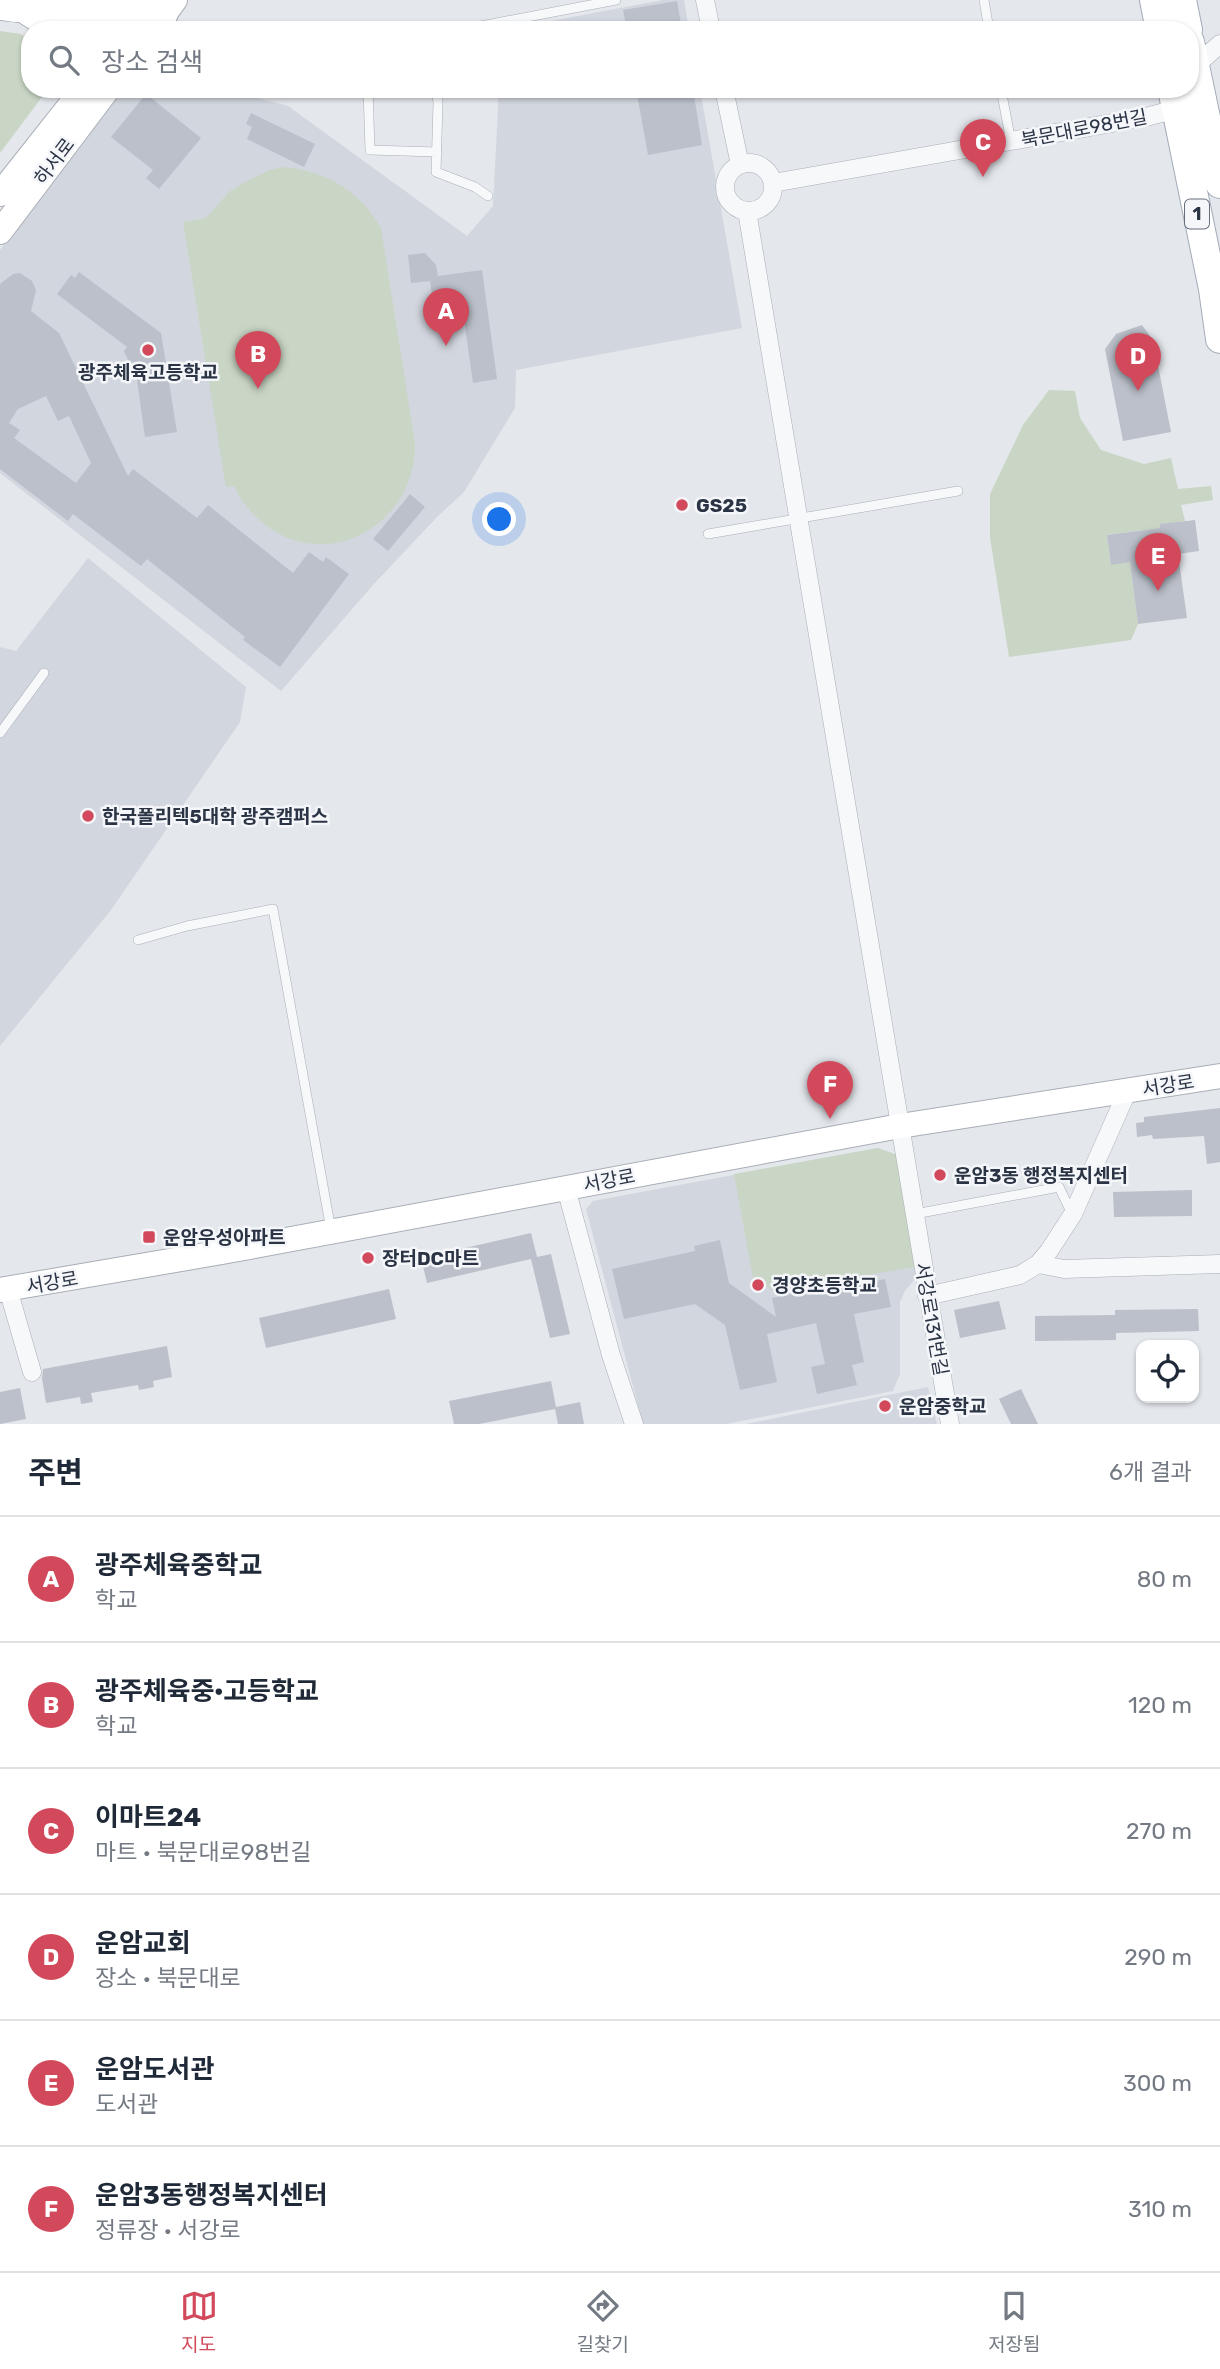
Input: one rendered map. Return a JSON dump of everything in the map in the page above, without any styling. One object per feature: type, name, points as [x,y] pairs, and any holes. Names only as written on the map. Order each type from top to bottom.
[{"type":"highway","points":[[8,5],[145,12]]},
{"type":"main road","points":[[1154,0],[1158,21]]},
{"type":"main road","points":[[1182,0],[1186,21]]},
{"type":"main road","points":[[8,5],[37,21]]},
{"type":"main road","name":"하서로","points":[[0,194],[76,98]]},
{"type":"main road","name":"하서로","points":[[0,232],[101,98]]},
{"type":"main road","name":"1","points":[[1188,98],[1220,339]]},
{"type":"main road","name":"1","points":[[1192,98],[1220,181]]},
{"type":"main road","name":"서강로","points":[[4,1290],[900,1126],[1220,1076]]},
{"type":"street","points":[[705,0],[709,21]]},
{"type":"street","points":[[1199,65],[1220,44]]},
{"type":"street","points":[[726,98],[740,165]]},
{"type":"street","name":"북문대로98번길","points":[[773,183],[1146,117],[1166,98]]},
{"type":"street","points":[[752,163],[767,171],[773,183],[769,201],[755,211],[747,211],[732,204],[725,189],[729,173],[740,165],[752,163]]},
{"type":"street","name":"서강로131번길","points":[[747,211],[950,1424]]},
{"type":"street","points":[[927,1296],[1020,1275],[1038,1264],[1073,1214],[1126,1092]]},
{"type":"street","points":[[566,1188],[611,1354],[634,1424]]},
{"type":"street","points":[[1038,1264],[1064,1269],[1220,1265]]},
{"type":"street","points":[[4,1290],[32,1372]]},
{"type":"lane","points":[[507,21],[616,0]]},
{"type":"lane","points":[[984,0],[988,21]]},
{"type":"lane","points":[[368,98],[370,150],[436,152]]},
{"type":"lane","points":[[437,98],[436,172],[475,187],[488,196]]},
{"type":"lane","points":[[1003,98],[1011,142]]},
{"type":"lane","points":[[708,534],[958,491]]},
{"type":"lane","points":[[0,733],[44,673]]},
{"type":"lane","points":[[138,940],[187,926],[273,909],[331,1232]]},
{"type":"lane","points":[[915,1214],[1059,1187],[1073,1214]]},
{"type":"shaded area","points":[[663,0],[684,0],[688,21],[550,21]]},
{"type":"shaded area","points":[[117,98],[258,98],[288,106],[467,236],[493,206],[499,98],[702,98],[742,328],[516,370],[515,408],[464,492],[373,585],[281,691],[0,473],[0,250]]},
{"type":"shaded area","name":"한국폴리텍5대학 광주캠퍼스","points":[[88,558],[246,687],[240,722],[111,910],[0,1046],[0,647],[16,651]]},
{"type":"shaded area","name":"경양초등학교","points":[[878,1148],[916,1267],[915,1279],[900,1302],[900,1374],[893,1391],[726,1424],[643,1424],[586,1209],[593,1201]]},
{"type":"shaded area","name":"운암중학교","points":[[928,1387],[937,1424],[746,1424]]},
{"type":"green space","points":[[0,31],[21,34],[21,98],[41,98],[0,153]]},
{"type":"green space","points":[[283,167],[313,173],[340,185],[362,203],[381,228],[415,444],[411,472],[401,497],[385,517],[364,533],[341,542],[315,544],[289,538],[255,516],[234,486],[226,487],[183,222],[206,218],[229,192],[270,170]]},
{"type":"green space","points":[[1049,390],[1075,391],[1080,418],[1101,450],[1144,464],[1171,458],[1178,489],[1211,486],[1213,500],[1181,505],[1185,521],[1160,525],[1162,544],[1142,530],[1107,535],[1111,564],[1130,562],[1138,624],[1131,640],[1009,657],[990,538],[990,494],[1023,425]]},
{"type":"green space","points":[[878,1148],[898,1155],[916,1267],[773,1290],[753,1278],[734,1174]]},
{"type":"building","points":[[677,1],[680,21],[625,21],[623,10]]},
{"type":"building","points":[[143,98],[151,98],[201,138],[159,189],[146,178],[153,170],[111,137]]},
{"type":"building","points":[[638,98],[694,98],[702,145],[648,155]]},
{"type":"building","points":[[251,113],[315,144],[304,167],[247,139],[252,127],[246,124]]},
{"type":"building","points":[[425,253],[436,265],[438,276],[482,270],[497,379],[473,383],[462,305],[434,309],[430,281],[411,283],[408,255]]},
{"type":"building","points":[[79,272],[161,333],[177,432],[145,437],[135,366],[131,367],[124,351],[127,347],[57,294],[71,275],[75,278]]},
{"type":"building","points":[[20,273],[32,281],[36,290],[31,311],[59,333],[128,476],[133,469],[197,518],[208,505],[293,573],[309,552],[323,562],[326,557],[349,574],[280,667],[243,640],[245,637],[147,559],[141,566],[73,514],[68,521],[0,469],[0,284],[13,274]],"holes":[[[46,396],[58,421],[69,416],[91,463],[76,483],[14,438],[20,430],[9,423],[18,409]]]},
{"type":"building","points":[[1142,325],[1153,340],[1171,432],[1123,441],[1105,349],[1116,334]]},
{"type":"building","points":[[410,494],[425,507],[388,551],[373,539]]},
{"type":"building","points":[[1195,520],[1199,551],[1178,554],[1187,618],[1138,624],[1130,562],[1111,565],[1107,535]]},
{"type":"building","points":[[1220,1108],[1220,1162],[1207,1164],[1204,1136],[1153,1139],[1152,1135],[1137,1137],[1136,1123],[1144,1122],[1144,1117]]},
{"type":"building","points":[[1192,1190],[1192,1216],[1114,1217],[1113,1192]]},
{"type":"building","points":[[531,1233],[537,1257],[551,1254],[570,1334],[550,1338],[531,1259],[427,1283],[421,1258]]},
{"type":"building","points":[[720,1240],[729,1283],[776,1317],[772,1298],[847,1282],[848,1287],[885,1279],[891,1307],[854,1314],[864,1362],[852,1365],[857,1385],[817,1394],[811,1367],[825,1364],[816,1323],[767,1334],[777,1382],[740,1390],[725,1325],[695,1304],[624,1319],[612,1269],[695,1251],[694,1246]]},
{"type":"building","points":[[389,1289],[396,1319],[266,1348],[259,1318]]},
{"type":"building","points":[[999,1301],[1006,1329],[960,1338],[954,1310]]},
{"type":"building","points":[[1198,1309],[1199,1331],[1116,1333],[1116,1340],[1035,1341],[1035,1316],[1115,1315],[1115,1310]]},
{"type":"building","points":[[167,1346],[172,1377],[153,1381],[154,1387],[139,1390],[138,1385],[91,1393],[93,1402],[81,1404],[80,1397],[46,1403],[43,1369]]},
{"type":"building","points":[[551,1381],[556,1407],[580,1402],[584,1424],[558,1424],[555,1409],[479,1424],[454,1424],[449,1401]]},
{"type":"building","points":[[20,1388],[26,1419],[0,1424],[0,1392]]},
{"type":"building","points":[[1021,1389],[1038,1424],[1011,1424],[999,1399]]},
{"type":"place","name":"이마트24","points":[[983,177]]},
{"type":"place","name":"광주체육중학교","points":[[446,346]]},
{"type":"place","name":"광주체육고등학교","points":[[148,350]]},
{"type":"place","name":"광주체육중·고등학교","points":[[258,389]]},
{"type":"place","name":"운암교회","points":[[1138,391]]},
{"type":"place","name":"GS25","points":[[682,505]]},
{"type":"place","name":"운암도서관","points":[[1158,591]]},
{"type":"place","name":"한국폴리텍5대학 광주캠퍼스","points":[[88,816]]},
{"type":"place","name":"운암3동행정복지센터","points":[[830,1119]]},
{"type":"place","name":"운암3동 행정복지센터","points":[[940,1175]]},
{"type":"place","name":"운암우성아파트","points":[[149,1237]]},
{"type":"place","name":"장터DC마트","points":[[368,1258]]},
{"type":"place","name":"경양초등학교","points":[[758,1285]]},
{"type":"place","name":"운암중학교","points":[[885,1406]]}]
